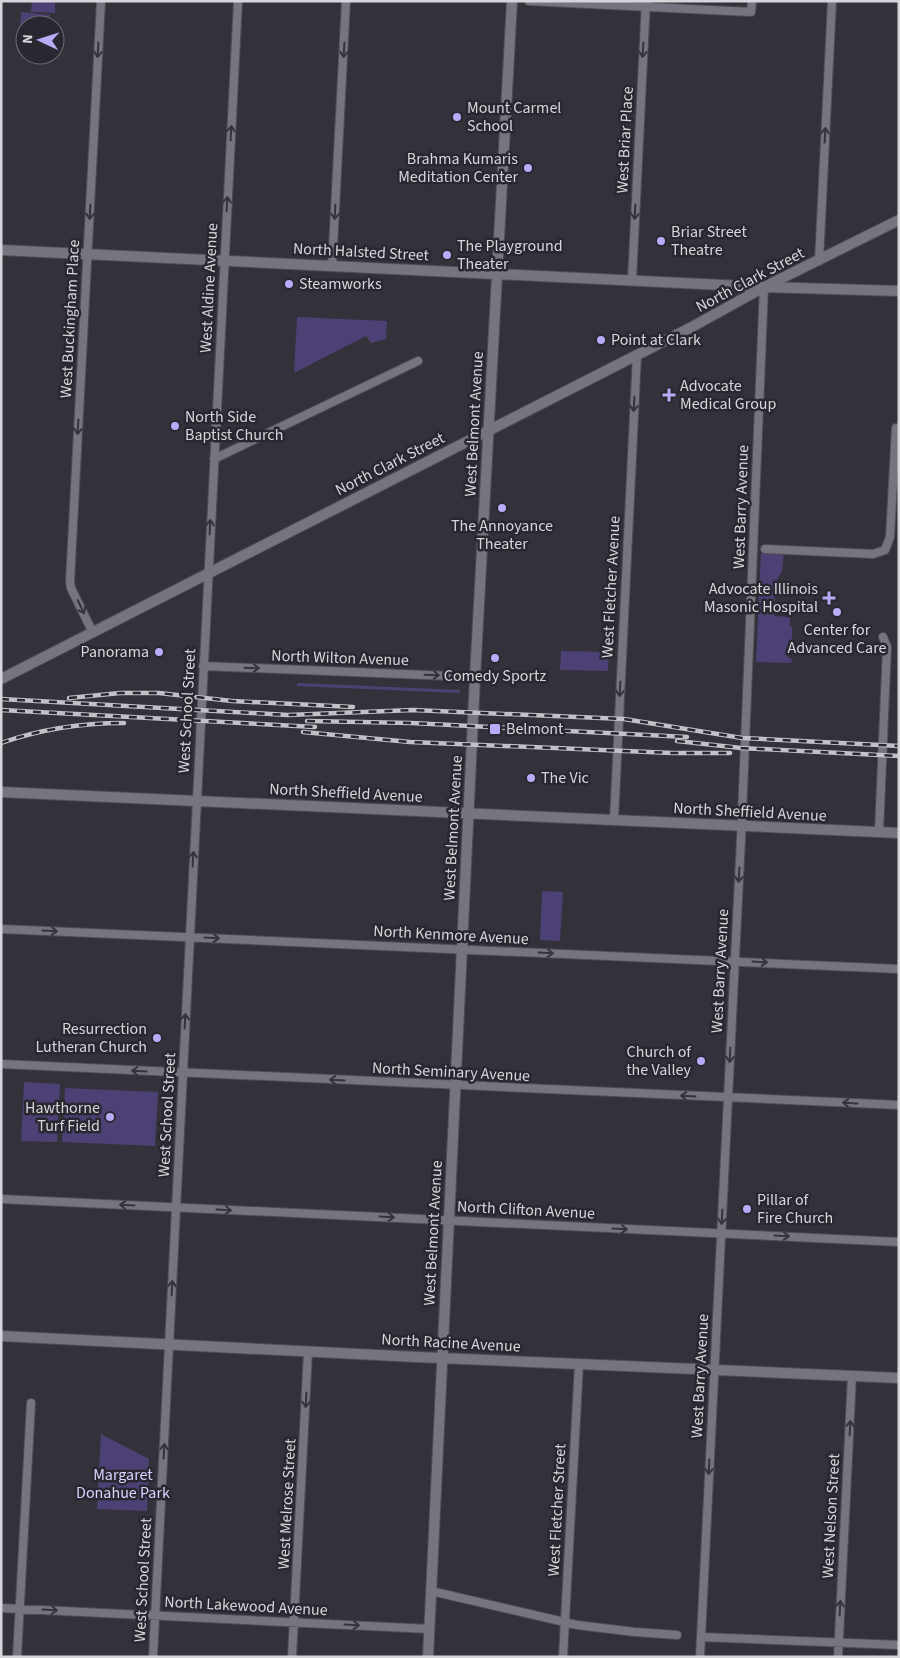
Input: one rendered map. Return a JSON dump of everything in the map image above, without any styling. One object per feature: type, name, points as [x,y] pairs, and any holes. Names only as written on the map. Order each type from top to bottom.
[{"type":"main road","name":"West Belmont Avenue","points":[[428,1657],[468,814],[512,1]]},
{"type":"main road","name":"North Clark Street","points":[[1,679],[721,312],[764,287],[899,220]]},
{"type":"main road","name":"North Halsted Street","points":[[1,250],[764,287],[899,291]]},
{"type":"main road","name":"North Sheffield Avenue","points":[[1,792],[899,833]]},
{"type":"main road","name":"North Racine Avenue","points":[[1,1336],[308,1352],[899,1378]]},
{"type":"street","name":"West Buckingham Place","points":[[93,633],[71,588],[70,581],[101,1]]},
{"type":"street","name":"West Aldine Avenue","points":[[208,575],[238,1]]},
{"type":"street","points":[[332,266],[346,1]]},
{"type":"street","points":[[529,1],[646,4],[751,12],[752,1]]},
{"type":"street","points":[[819,261],[832,1]]},
{"type":"street","name":"West Briar Place","points":[[632,280],[646,4]]},
{"type":"street","name":"West Barry Avenue","points":[[700,1657],[741,826],[764,287]]},
{"type":"street","name":"West Fletcher Avenue","points":[[614,820],[637,355]]},
{"type":"street","points":[[214,459],[418,361]]},
{"type":"street","points":[[765,548],[873,554],[885,550],[890,537],[898,428]]},
{"type":"street","name":"West School Street","points":[[153,1657],[208,575]]},
{"type":"street","points":[[879,832],[887,647],[882,637]]},
{"type":"street","name":"North Wilton Avenue","points":[[203,666],[475,677]]},
{"type":"street","name":"North Kenmore Avenue","points":[[1,928],[899,969]]},
{"type":"street","name":"North Seminary Avenue","points":[[1,1064],[899,1105]]},
{"type":"street","name":"North Clifton Avenue","points":[[1,1199],[899,1242]]},
{"type":"street","name":"West Melrose Street","points":[[292,1657],[308,1352]]},
{"type":"street","name":"West Fletcher Street","points":[[563,1657],[579,1364]]},
{"type":"street","name":"West Nelson Street","points":[[838,1657],[852,1376]]},
{"type":"street","points":[[18,1657],[30,1403]]},
{"type":"street","points":[[431,1591],[565,1622],[635,1632],[677,1635]]},
{"type":"street","name":"North Lakewood Avenue","points":[[1,1608],[430,1629]]},
{"type":"street","points":[[701,1637],[899,1645]]},
{"type":"green space","points":[[32,1],[55,1],[55,13],[31,12]]},
{"type":"green space","points":[[21,12],[50,15],[21,15]]},
{"type":"green space","points":[[297,317],[387,321],[386,339],[371,343],[366,336],[294,373]]},
{"type":"green space","points":[[761,553],[784,553],[782,571],[774,591],[774,616],[790,617],[792,642],[788,657],[792,659],[791,663],[756,662]]},
{"type":"green space","points":[[561,651],[609,652],[608,671],[560,670]]},
{"type":"green space","points":[[297,683],[460,690],[460,693],[297,686]]},
{"type":"green space","points":[[542,891],[563,892],[560,941],[540,940]]},
{"type":"green space","points":[[24,1082],[60,1084],[57,1142],[21,1141]]},
{"type":"green space","name":"Hawthorne Turf Field","points":[[65,1088],[158,1092],[155,1146],[62,1142]]},
{"type":"green space","name":"Margaret Donahue Park","points":[[101,1434],[149,1459],[147,1511],[97,1509]]},
{"type":"railway","points":[[69,698],[120,693],[159,693],[232,701],[353,707]]},
{"type":"railway","points":[[1,699],[288,715],[413,710],[624,719],[742,738],[899,746]]},
{"type":"railway","points":[[1,710],[315,727]]},
{"type":"railway","points":[[307,721],[411,723],[687,737]]},
{"type":"railway","points":[[1,743],[31,734],[62,728],[124,723]]},
{"type":"railway","points":[[303,732],[410,742],[672,753],[730,753]]},
{"type":"railway","points":[[677,741],[741,748],[899,756]]},
{"type":"place","name":"Mount Carmel School","points":[[457,117]]},
{"type":"place","name":"Brahma Kumaris Meditation Center","points":[[528,168]]},
{"type":"place","name":"Briar Street Theatre","points":[[661,241]]},
{"type":"place","name":"The Playground Theater","points":[[447,255]]},
{"type":"place","name":"Steamworks","points":[[289,284]]},
{"type":"place","name":"Point at Clark","points":[[601,340]]},
{"type":"place","name":"Advocate Medical Group","points":[[669,395]]},
{"type":"place","name":"North Side Baptist Church","points":[[175,426]]},
{"type":"place","name":"The Annoyance Theater","points":[[502,508]]},
{"type":"place","name":"Advocate Illinois Masonic Hospital","points":[[829,598]]},
{"type":"place","name":"Center for Advanced Care","points":[[837,612]]},
{"type":"place","name":"Panorama","points":[[159,652]]},
{"type":"place","name":"Comedy Sportz","points":[[495,658]]},
{"type":"place","name":"Belmont","points":[[495,729]]},
{"type":"place","name":"The Vic","points":[[531,778]]},
{"type":"place","name":"Resurrection Lutheran Church","points":[[157,1038]]},
{"type":"place","name":"Church of the Valley","points":[[701,1061]]},
{"type":"place","name":"Hawthorne Turf Field","points":[[110,1117]]},
{"type":"place","name":"Pillar of Fire Church","points":[[747,1209]]}]
